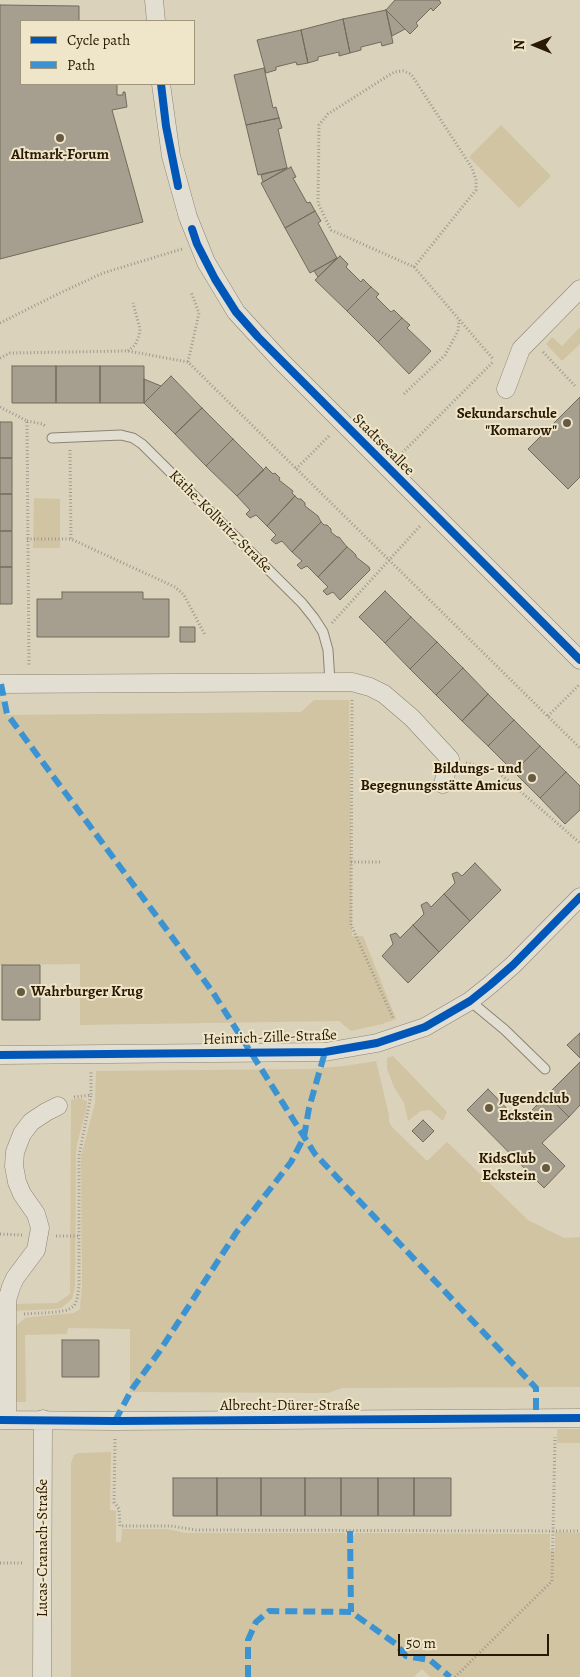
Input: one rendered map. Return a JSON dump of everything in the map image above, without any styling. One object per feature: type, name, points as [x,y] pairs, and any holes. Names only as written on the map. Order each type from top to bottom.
[{"type":"street","points":[[154,0],[156,20]]},
{"type":"street","name":"Stadtseeallee","points":[[161,85],[171,156],[197,244],[215,279],[236,312],[342,423],[580,660]]},
{"type":"street","points":[[506,388],[521,348],[580,289]]},
{"type":"street","points":[[0,684],[352,682],[370,687],[384,694],[412,718],[450,759],[443,784]]},
{"type":"street","name":"Heinrich-Zille-Straße","points":[[0,1055],[325,1052],[377,1043],[425,1027],[470,1001],[513,964],[580,897]]},
{"type":"street","points":[[4,1420],[7,1315],[10,1287],[36,1250],[40,1228],[36,1214],[22,1194],[17,1182],[14,1166],[15,1152],[22,1134],[31,1122],[58,1106]]},
{"type":"street","name":"Albrecht-Dürer-Straße","points":[[4,1420],[580,1418]]},
{"type":"street","name":"Lucas-Cranach-Straße","points":[[42,1677],[43,1419]]},
{"type":"lane","name":"Käthe-Kollwitz-Straße","points":[[52,438],[121,435],[133,438],[142,444],[302,603],[314,618],[323,632],[328,650],[330,682]]},
{"type":"lane","points":[[470,1001],[505,1030],[545,1069]]},
{"type":"path","points":[[387,468],[494,360],[414,267],[331,230],[318,203],[319,125],[328,114],[394,72],[403,71],[411,74],[472,168],[476,180],[476,190],[414,267]]},
{"type":"path","points":[[0,323],[103,273],[197,244]]},
{"type":"path","points":[[188,362],[199,313],[191,292]]},
{"type":"path","points":[[128,351],[135,346],[140,329],[133,303]]},
{"type":"path","points":[[404,394],[445,355],[458,331],[459,319]]},
{"type":"path","points":[[531,338],[576,388]]},
{"type":"path","points":[[0,358],[10,354],[128,351],[188,362],[580,748]]},
{"type":"path","points":[[0,406],[27,421],[29,684]]},
{"type":"path","points":[[296,469],[342,423]]},
{"type":"path","points":[[70,437],[71,539]]},
{"type":"path","points":[[323,632],[432,513]]},
{"type":"path","points":[[27,539],[71,539],[175,587],[184,595],[205,635]]},
{"type":"path","points":[[352,682],[351,925],[400,1035]]},
{"type":"path","points":[[548,716],[580,684]]},
{"type":"path","points":[[450,759],[497,771],[580,843]]},
{"type":"path","points":[[351,862],[382,862]]},
{"type":"path","points":[[7,1315],[68,1310],[74,1306],[77,1300],[79,1286],[79,1156],[80,1142],[91,1096],[90,1054]]},
{"type":"path","points":[[58,1106],[62,1099],[91,1096]]},
{"type":"path","points":[[455,1677],[552,1581],[556,1418]]},
{"type":"path","points":[[115,1421],[114,1502],[118,1509],[120,1526],[171,1526],[205,1530],[580,1531]]},
{"type":"path","points":[[0,1563],[42,1563]]},
{"type":"shaded area","points":[[501,125],[551,176],[519,208],[469,157]]},
{"type":"shaded area","points":[[580,327],[580,344],[562,361],[546,344],[552,337],[562,346]]},
{"type":"shaded area","points":[[34,498],[60,499],[60,548],[33,548]]},
{"type":"shaded area","points":[[0,700],[5,701],[6,715],[301,712],[314,700],[349,700],[352,936],[363,936],[396,1019],[351,1031],[339,1021],[80,1025],[80,964],[0,965]]},
{"type":"shaded area","points":[[393,1056],[447,1112],[443,1121],[430,1110],[421,1111],[408,1121],[404,1103],[394,1087],[387,1069],[387,1058]]},
{"type":"shaded area","points":[[376,1061],[389,1122],[427,1161],[447,1142],[528,1220],[564,1238],[580,1237],[580,1387],[342,1388],[328,1393],[130,1392],[130,1329],[68,1328],[67,1334],[25,1335],[26,1402],[15,1402],[13,1332],[17,1325],[25,1318],[74,1313],[80,1309],[82,1285],[81,1156],[95,1103],[96,1071],[312,1069]]},
{"type":"shaded area","points":[[80,1098],[87,1101],[76,1154],[75,1287],[72,1299],[61,1308],[13,1311],[13,1304],[57,1303],[70,1294],[71,1100]]},
{"type":"shaded area","points":[[557,1429],[580,1429],[580,1443],[557,1443]]},
{"type":"shaded area","points":[[111,1452],[110,1510],[116,1511],[116,1542],[121,1542],[122,1529],[167,1529],[185,1533],[345,1533],[348,1536],[349,1543],[352,1543],[352,1536],[355,1533],[550,1534],[550,1550],[555,1551],[555,1532],[580,1533],[580,1677],[430,1677],[422,1669],[414,1677],[71,1677],[71,1463],[74,1455],[79,1453]]},
{"type":"building","points":[[395,0],[439,0],[441,3],[433,11],[431,8],[416,23],[418,26],[410,34],[386,10]]},
{"type":"building","name":"Altmark-Forum","points":[[0,5],[79,6],[79,20],[20,20],[20,85],[117,85],[117,95],[123,95],[123,92],[125,92],[127,107],[112,110],[143,222],[0,259]]},
{"type":"building","points":[[386,10],[393,43],[382,46],[381,42],[361,47],[361,50],[350,53],[343,19]]},
{"type":"building","points":[[386,10],[405,29],[392,36]]},
{"type":"building","points":[[343,19],[350,53],[339,56],[339,52],[318,57],[318,60],[308,63],[301,30]]},
{"type":"building","points":[[301,30],[308,63],[297,65],[296,62],[276,67],[276,70],[266,73],[257,40]]},
{"type":"building","points":[[264,68],[273,108],[276,107],[279,118],[246,125],[234,75]]},
{"type":"building","points":[[279,118],[282,128],[278,129],[287,168],[258,175],[246,125]]},
{"type":"building","points":[[291,167],[296,177],[293,178],[307,203],[310,202],[315,211],[285,228],[261,183]]},
{"type":"building","points":[[287,168],[263,182],[261,175]]},
{"type":"building","points":[[315,211],[321,221],[318,223],[337,258],[310,273],[285,228]]},
{"type":"building","points":[[340,256],[348,264],[346,267],[361,282],[363,279],[371,287],[347,311],[315,280]]},
{"type":"building","points":[[337,258],[318,277],[314,271]]},
{"type":"building","points":[[371,287],[379,294],[376,297],[391,312],[394,310],[402,318],[378,342],[347,311]]},
{"type":"building","points":[[402,318],[410,325],[407,328],[431,351],[409,374],[378,342]]},
{"type":"building","points":[[12,366],[56,366],[56,403],[12,403]]},
{"type":"building","points":[[56,366],[100,366],[100,403],[56,403]]},
{"type":"building","points":[[100,366],[144,366],[144,403],[100,403]]},
{"type":"building","points":[[171,376],[202,408],[175,434],[144,403]]},
{"type":"building","points":[[144,379],[161,386],[144,403]]},
{"type":"building","name":"Sekundarschule \"Komarow\"","points":[[580,397],[580,477],[568,489],[528,449]]},
{"type":"building","points":[[202,408],[233,439],[206,466],[175,434]]},
{"type":"building","points":[[0,422],[12,422],[12,458],[0,458]]},
{"type":"building","points":[[233,439],[264,470],[237,496],[206,466]]},
{"type":"building","points":[[0,458],[12,458],[12,494],[0,494]]},
{"type":"building","points":[[266,467],[293,491],[292,493],[295,496],[267,526],[256,515],[250,518],[246,514],[250,510],[237,496]]},
{"type":"building","points":[[0,494],[12,494],[12,531],[0,531]]},
{"type":"building","points":[[295,496],[301,499],[305,506],[318,516],[321,522],[292,552],[282,541],[276,544],[271,540],[276,535],[267,526]]},
{"type":"building","points":[[321,522],[327,525],[331,532],[339,537],[347,547],[318,577],[307,566],[301,569],[297,565],[302,561],[292,552]]},
{"type":"building","points":[[0,531],[12,531],[12,567],[0,567]]},
{"type":"building","points":[[347,547],[370,570],[340,600],[333,592],[327,595],[323,591],[328,587],[318,577]]},
{"type":"building","points":[[0,567],[12,567],[12,604],[0,604]]},
{"type":"building","points":[[385,591],[411,617],[385,643],[359,617]]},
{"type":"building","points":[[62,592],[143,592],[143,599],[169,599],[169,637],[37,637],[37,599],[62,599]]},
{"type":"building","points":[[411,617],[437,642],[410,669],[385,643]]},
{"type":"building","points":[[180,627],[195,627],[195,642],[180,642]]},
{"type":"building","points":[[437,642],[463,668],[436,695],[410,669]]},
{"type":"building","points":[[463,668],[488,694],[462,721],[436,695]]},
{"type":"building","points":[[488,694],[514,720],[488,746],[462,721]]},
{"type":"building","points":[[514,720],[540,746],[514,772],[488,746]]},
{"type":"building","points":[[540,746],[566,772],[540,798],[514,772]]},
{"type":"building","points":[[566,772],[580,786],[580,810],[565,824],[540,798]]},
{"type":"building","points":[[475,863],[501,890],[470,921],[444,894],[455,883],[452,874],[457,872],[462,876]]},
{"type":"building","points":[[444,894],[470,921],[439,952],[413,925],[424,914],[421,905],[427,902],[431,907]]},
{"type":"building","points":[[413,925],[439,952],[408,983],[382,956],[393,944],[390,935],[396,933],[400,938]]},
{"type":"building","name":"Wahrburger Krug","points":[[2,965],[40,965],[40,1020],[2,1020]]},
{"type":"building","points":[[580,1033],[580,1058],[567,1045]]},
{"type":"building","points":[[580,1062],[580,1105],[569,1117],[547,1095]]},
{"type":"building","points":[[488,1089],[520,1122],[547,1095],[569,1117],[542,1143],[565,1166],[544,1188],[467,1110]]},
{"type":"building","points":[[423,1120],[434,1131],[423,1142],[412,1131]]},
{"type":"building","points":[[62,1340],[99,1340],[99,1377],[62,1377]]},
{"type":"building","points":[[173,1478],[217,1478],[217,1516],[173,1516]]},
{"type":"building","points":[[217,1478],[261,1478],[261,1516],[217,1516]]},
{"type":"building","points":[[261,1478],[305,1478],[305,1516],[261,1516]]},
{"type":"building","points":[[305,1478],[341,1478],[341,1516],[305,1516]]},
{"type":"building","points":[[341,1478],[378,1478],[378,1516],[341,1516]]},
{"type":"building","points":[[378,1478],[414,1478],[414,1516],[378,1516]]},
{"type":"building","points":[[414,1478],[451,1478],[451,1516],[414,1516]]},
{"type":"marked path","points":[[1,684],[7,714],[212,991],[315,1154],[536,1388],[536,1418]]},
{"type":"marked path","points":[[115,1421],[132,1389],[159,1352],[236,1233],[291,1162],[304,1137],[309,1108],[325,1052]]},
{"type":"marked path","points":[[350,1531],[351,1612]]},
{"type":"marked path","points":[[248,1677],[248,1640],[256,1622],[269,1611],[351,1612],[396,1644],[406,1656],[430,1660],[450,1677]]},
{"type":"cycle path","points":[[161,85],[166,126],[178,186]]},
{"type":"cycle path","points":[[192,229],[197,244],[215,279],[236,312],[258,337],[580,660]]},
{"type":"cycle path","points":[[0,1055],[325,1052],[377,1043],[425,1027],[470,1001],[513,965],[580,897]]},
{"type":"cycle path","points":[[0,1420],[580,1418]]},
{"type":"place","name":"Altmark-Forum","points":[[60,138]]},
{"type":"place","name":"Sekundarschule \"Komarow\"","points":[[567,423]]},
{"type":"place","name":"Bildungs- und Begegnungsstätte Amicus","points":[[532,778]]},
{"type":"place","name":"Wahrburger Krug","points":[[21,992]]},
{"type":"place","name":"Jugendclub Eckstein","points":[[489,1108]]},
{"type":"place","name":"KidsClub Eckstein","points":[[546,1168]]}]
